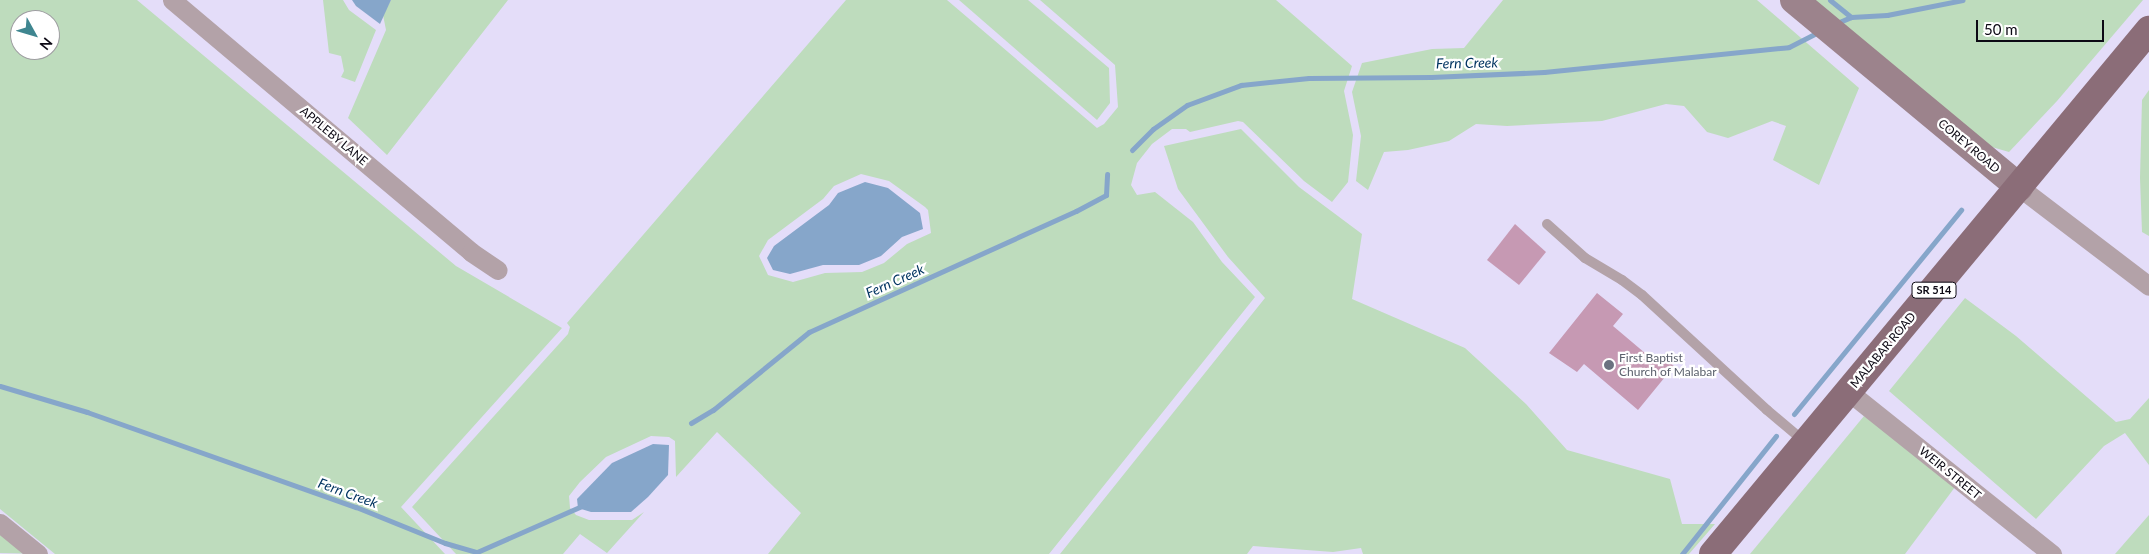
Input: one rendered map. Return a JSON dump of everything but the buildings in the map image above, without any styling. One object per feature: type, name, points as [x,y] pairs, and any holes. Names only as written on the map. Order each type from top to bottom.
[{"type":"main road","name":"MALABAR ROAD","points":[[1713,554],[2149,30]]},
{"type":"street","name":"APPLEBY LANE","points":[[172,0],[471,252],[498,270]]},
{"type":"street","name":"COREY ROAD","points":[[1794,0],[2019,187],[2149,286]]},
{"type":"street","name":"WEIR STREET","points":[[1849,392],[2052,554]]},
{"type":"street","points":[[0,523],[38,554]]},
{"type":"lane","points":[[1547,224],[1585,258],[1622,280],[1642,295],[1767,410],[1806,442]]},
{"type":"green space","points":[[0,0],[137,0],[456,266],[562,328],[401,507],[445,554],[55,554],[0,509]]},
{"type":"green space","points":[[323,0],[343,0],[349,10],[376,30],[355,82],[341,77],[344,71],[341,56],[329,53]]},
{"type":"green space","points":[[391,0],[508,0],[387,155],[348,118],[386,30],[383,15]]},
{"type":"green space","points":[[846,0],[947,0],[1097,128],[1104,124],[1118,107],[1115,65],[1040,0],[1276,0],[1352,66],[1344,91],[1353,135],[1348,182],[1332,202],[1304,181],[1243,122],[1238,121],[1190,132],[1186,129],[1172,129],[1152,144],[1137,163],[1131,185],[1137,195],[1155,192],[1193,222],[1222,262],[1255,297],[1049,554],[768,554],[801,513],[717,432],[676,477],[675,441],[669,437],[651,436],[606,457],[580,482],[569,496],[570,508],[576,515],[589,520],[632,520],[644,512],[607,553],[580,534],[563,554],[456,554],[412,507],[568,334],[570,327],[567,323]],"holes":[[[861,174],[889,181],[928,210],[931,233],[907,244],[884,263],[862,272],[825,273],[793,282],[768,275],[759,256],[768,240],[823,199],[834,186]]]},
{"type":"green space","points":[[959,0],[1028,0],[1109,68],[1110,103],[1097,120]]},
{"type":"green space","points":[[1503,0],[1757,0],[1859,88],[1819,185],[1773,160],[1786,126],[1772,121],[1728,138],[1707,132],[1684,106],[1666,104],[1602,121],[1507,126],[1476,124],[1449,141],[1408,150],[1384,152],[1368,190],[1356,181],[1361,136],[1352,92],[1362,63],[1432,49],[1464,48]]},
{"type":"green space","points":[[1812,0],[2143,0],[2057,101],[2009,152],[1985,145]]},
{"type":"green space","points":[[2149,90],[2149,236],[2142,232],[2140,178],[2142,100]]},
{"type":"green space","points":[[1241,129],[1299,187],[1362,234],[1352,299],[1465,348],[1526,404],[1567,450],[1670,479],[1682,524],[1715,524],[1689,554],[1363,554],[1361,548],[1333,552],[1253,546],[1247,554],[1060,554],[1265,298],[1228,257],[1178,189],[1164,146]]},
{"type":"green space","points":[[1965,298],[2016,336],[2116,422],[2130,419],[2149,398],[2149,465],[2125,433],[2104,446],[2036,519],[1889,391]]},
{"type":"green space","points":[[1864,416],[1958,483],[1905,554],[1750,554]]},
{"type":"green space","points":[[2149,515],[2149,554],[2115,554]]},
{"type":"green space","points":[[0,519],[42,554],[0,553]]},
{"type":"water","points":[[352,0],[391,0],[380,24],[356,6]]},
{"type":"water","points":[[865,182],[888,188],[920,213],[923,229],[902,237],[881,256],[859,265],[823,265],[790,274],[773,270],[767,258],[774,246],[829,205],[838,193]]},
{"type":"water","points":[[653,444],[669,445],[668,475],[631,512],[591,512],[578,508],[577,499],[612,463]]},
{"type":"waterway","points":[[1830,0],[1851,17]]},
{"type":"waterway","name":"Fern Creek","points":[[1837,23],[1851,17],[1887,15],[1963,0]]},
{"type":"waterway","name":"Fern Creek","points":[[1132,150],[1153,129],[1187,105],[1241,85],[1309,78],[1431,77],[1544,72],[1789,47],[1818,32]]},
{"type":"waterway","name":"Fern Creek","points":[[691,423],[713,410],[809,332],[1076,211],[1106,195],[1107,174]]},
{"type":"waterway","points":[[1794,414],[1961,210]]},
{"type":"waterway","name":"Fern Creek","points":[[0,386],[87,412],[356,507],[445,543],[477,552],[584,505]]},
{"type":"waterway","points":[[1682,554],[1776,436]]},
{"type":"place","name":"First Baptist Church of Malabar","points":[[1609,365]]}]
